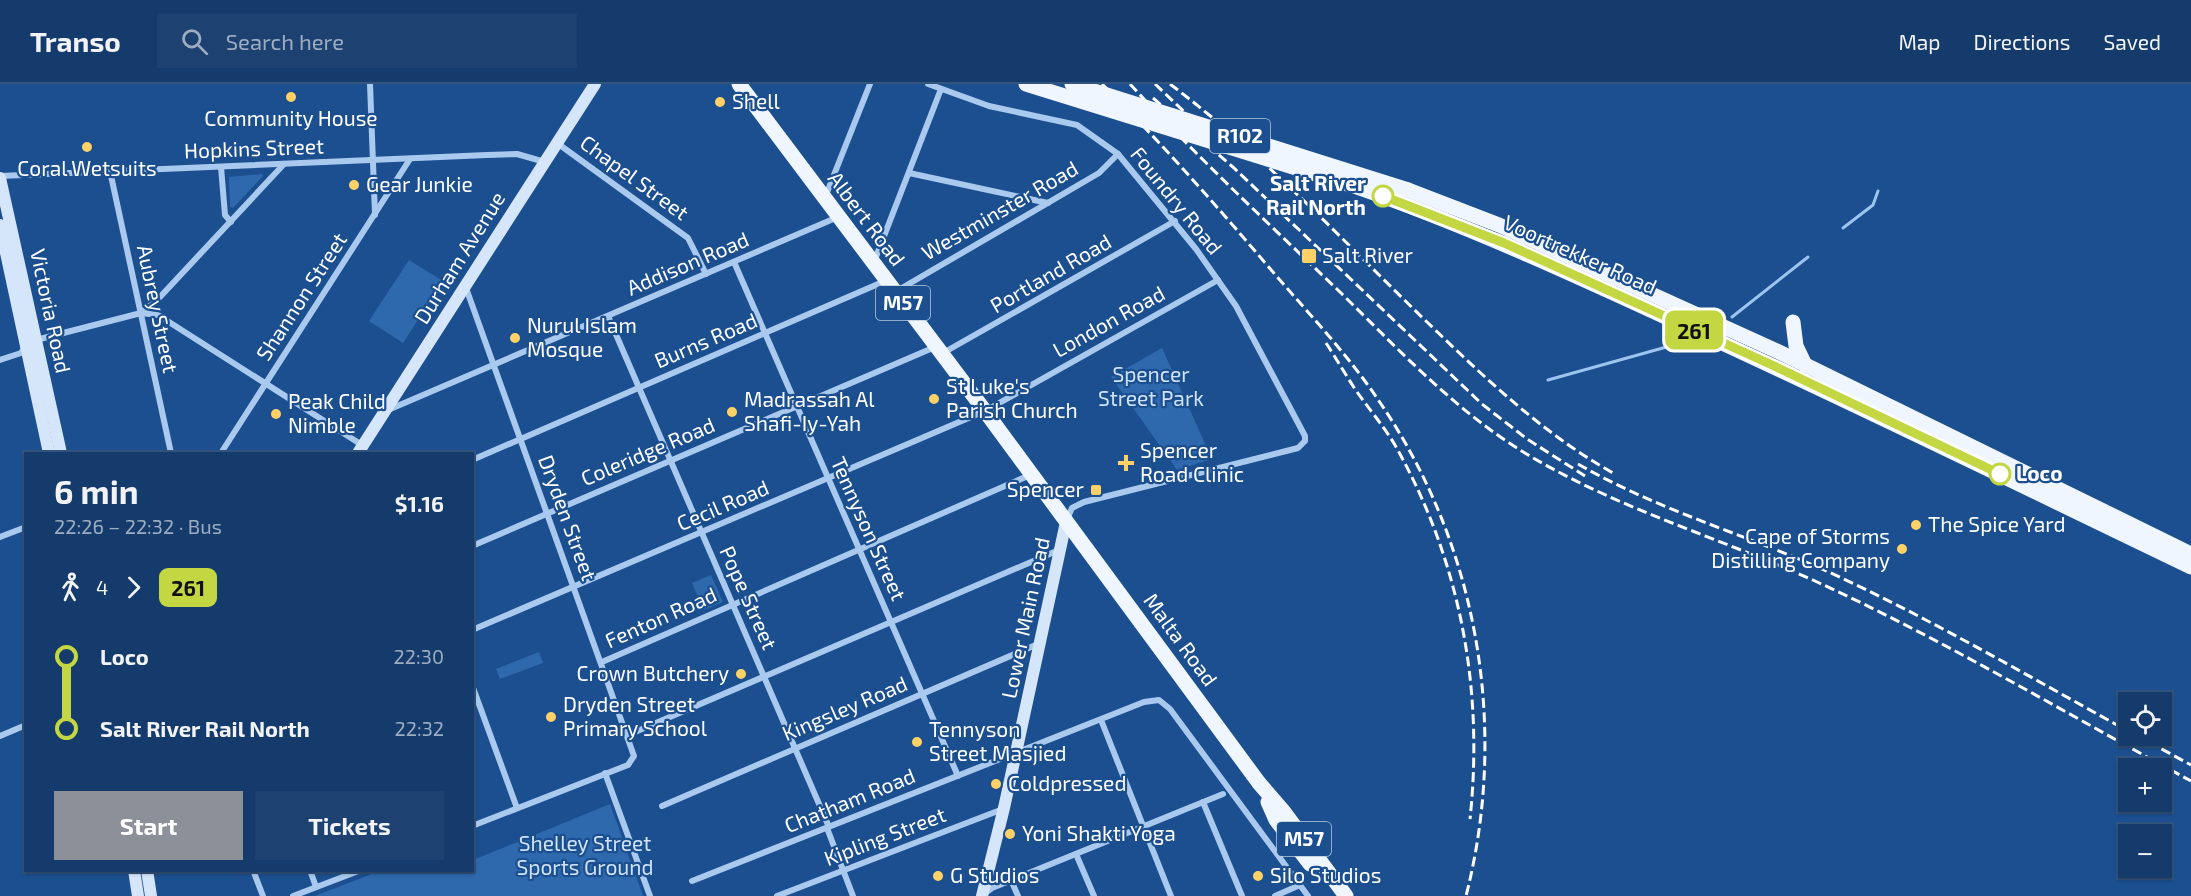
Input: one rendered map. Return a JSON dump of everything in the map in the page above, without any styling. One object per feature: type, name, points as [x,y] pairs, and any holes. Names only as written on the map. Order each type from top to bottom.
[{"type":"main road","name":"Albert Road","points":[[739,84],[1066,522]]},
{"type":"main road","name":"Voortrekker Road","points":[[1026,84],[1395,200],[1504,243],[1878,408],[2191,554]]},
{"type":"main road","name":"Voortrekker Road","points":[[1072,84],[1408,190],[1499,225],[1805,365],[1878,408]]},
{"type":"main road","points":[[1793,322],[1796,346],[1805,365]]},
{"type":"main road","name":"Voortrekker Road","points":[[1962,448],[2191,567]]},
{"type":"main road","name":"Malta Road","points":[[1066,522],[1259,783],[1284,812],[1346,896]]},
{"type":"main road","name":"Malta Road","points":[[1259,783],[1276,820],[1333,896]]},
{"type":"street","points":[[370,84],[375,215]]},
{"type":"street","name":"Durham Avenue","points":[[360,449],[595,84]]},
{"type":"street","points":[[824,199],[870,84]]},
{"type":"street","name":"Foundry Road","points":[[928,84],[989,106],[1077,125],[1118,154],[1175,221],[1236,306],[1305,436],[1305,441],[1301,446],[1084,502],[1072,508],[1066,522]]},
{"type":"street","points":[[873,264],[941,89]]},
{"type":"street","name":"Chapel Street","points":[[557,143],[688,238],[706,274]]},
{"type":"street","name":"Hopkins Street","points":[[0,177],[517,154],[545,162]]},
{"type":"street","name":"Westminster Road","points":[[890,286],[1048,203],[1099,173],[1118,154]]},
{"type":"street","name":"Shannon Street","points":[[222,452],[410,159]]},
{"type":"street","points":[[0,360],[21,353],[31,343],[141,313],[160,297],[284,164]]},
{"type":"street","points":[[221,167],[225,215],[231,222]]},
{"type":"street","name":"Aubrey Street","points":[[110,171],[171,452]]},
{"type":"street","points":[[909,173],[1048,203]]},
{"type":"street","name":"Victoria Road","points":[[0,177],[3,226],[31,343],[61,452]]},
{"type":"street","name":"Addison Road","points":[[385,412],[838,217]]},
{"type":"street","name":"Portland Road","points":[[939,350],[1175,221]]},
{"type":"street","name":"Tennyson Street","points":[[734,262],[958,776]]},
{"type":"street","name":"London Road","points":[[985,411],[1218,280]]},
{"type":"street","name":"Burns Road","points":[[474,459],[765,334],[890,286]]},
{"type":"street","name":"Dryden Street","points":[[465,288],[634,752],[633,760],[605,773]]},
{"type":"street","points":[[141,313],[161,317],[266,384],[360,449]]},
{"type":"street","name":"Pope Street","points":[[608,316],[796,748],[853,896]]},
{"type":"street","name":"Victoria Road","points":[[31,343],[49,452]]},
{"type":"street","name":"Coleridge Road","points":[[474,545],[797,406],[939,350]]},
{"type":"street","name":"Cecil Road","points":[[474,629],[985,411]]},
{"type":"street","name":"Fenton Road","points":[[602,662],[1031,474]]},
{"type":"street","name":"Lower Main Road","points":[[982,896],[1004,808],[1066,522]]},
{"type":"street","points":[[0,537],[24,528]]},
{"type":"street","points":[[628,735],[1059,550]]},
{"type":"street","name":"Kingsley Road","points":[[662,806],[1041,643]]},
{"type":"street","points":[[474,690],[517,808]]},
{"type":"street","name":"Chatham Road","points":[[692,881],[1151,700],[1164,703],[1308,896]]},
{"type":"street","points":[[1101,720],[1171,896]]},
{"type":"street","points":[[0,735],[24,726]]},
{"type":"street","points":[[474,825],[605,773],[650,896]]},
{"type":"street","points":[[982,896],[992,888],[1223,794]]},
{"type":"street","points":[[1203,802],[1242,896]]},
{"type":"street","name":"Kipling Street","points":[[777,896],[1004,808]]},
{"type":"street","points":[[1076,854],[1094,896]]},
{"type":"street","points":[[134,872],[138,896]]},
{"type":"street","points":[[147,872],[151,896]]},
{"type":"street","points":[[254,872],[263,896]]},
{"type":"street","points":[[311,872],[316,887]]},
{"type":"street","points":[[293,896],[356,872]]},
{"type":"street","points":[[1011,880],[1018,896]]},
{"type":"street","points":[[1275,896],[1300,885]]},
{"type":"green space","points":[[262,174],[263,176],[233,208],[230,206],[229,177]]},
{"type":"green space","points":[[409,260],[443,281],[403,343],[369,321]]},
{"type":"green space","name":"Spencer Street Park","points":[[1162,348],[1212,459],[1177,470],[1111,377]]},
{"type":"green space","points":[[711,575],[723,602],[704,610],[692,583]]},
{"type":"green space","points":[[539,652],[543,663],[500,679],[496,669]]},
{"type":"green space","name":"Shelley Street Sports Ground","points":[[610,804],[643,896],[315,896],[377,872],[474,872],[474,860]]},
{"type":"waterway","points":[[1843,228],[1873,205],[1878,191]]},
{"type":"waterway","points":[[1732,317],[1808,257]]},
{"type":"waterway","points":[[1548,380],[1688,341]]},
{"type":"railway","points":[[1102,84],[1207,196],[1355,368],[1381,404],[1414,459],[1441,518],[1462,578],[1476,641],[1484,704],[1484,768],[1479,832],[1466,896]]},
{"type":"railway","points":[[1130,84],[1207,164],[1426,376],[1472,415],[1520,450],[1555,470],[1628,505],[1778,565],[1863,604],[1958,653],[2191,781]]},
{"type":"railway","points":[[1155,84],[1214,140]]},
{"type":"railway","points":[[1170,84],[1238,139],[1493,384],[1562,440],[1613,473]]},
{"type":"railway","points":[[1153,98],[1234,168],[1482,404],[1527,439],[1585,476]]},
{"type":"railway","points":[[1326,343],[1395,445],[1436,534],[1451,579],[1470,673],[1473,721],[1470,819]]},
{"type":"railway","points":[[1578,464],[1637,494],[1790,555],[1859,586],[2118,726]]},
{"type":"railway","points":[[2156,746],[2191,765]]},
{"type":"bus line","name":"261","points":[[1383,196],[1504,243],[1772,365],[2000,474]]},
{"type":"place","name":"Community House","points":[[291,97]]},
{"type":"place","name":"Shell","points":[[720,102]]},
{"type":"place","name":"Coral Wetsuits","points":[[87,147]]},
{"type":"place","name":"Gear Junkie","points":[[354,185]]},
{"type":"place","name":"Salt River Rail North","points":[[1383,196]]},
{"type":"place","name":"Salt River","points":[[1309,256]]},
{"type":"place","name":"Nurul Islam Mosque","points":[[515,338]]},
{"type":"place","name":"St Luke's Parish Church","points":[[934,399]]},
{"type":"place","name":"Madrassah Al Shafi-Iy-Yah","points":[[732,412]]},
{"type":"place","name":"Peak Child Nimble","points":[[276,414]]},
{"type":"place","name":"Spencer Road Clinic","points":[[1126,463]]},
{"type":"place","name":"Loco","points":[[2000,474]]},
{"type":"place","name":"Spencer","points":[[1096,490]]},
{"type":"place","name":"The Spice Yard","points":[[1916,525]]},
{"type":"place","name":"Cape of Storms Distilling Company","points":[[1902,549]]},
{"type":"place","name":"Crown Butchery","points":[[741,674]]},
{"type":"place","name":"Dryden Street Primary School","points":[[551,717]]},
{"type":"place","name":"Tennyson Street Masjied","points":[[917,742]]},
{"type":"place","name":"Coldpressed","points":[[996,784]]},
{"type":"place","name":"Yoni Shakti Yoga","points":[[1010,834]]},
{"type":"place","name":"G Studios","points":[[938,876]]},
{"type":"place","name":"Silo Studios","points":[[1258,876]]}]
